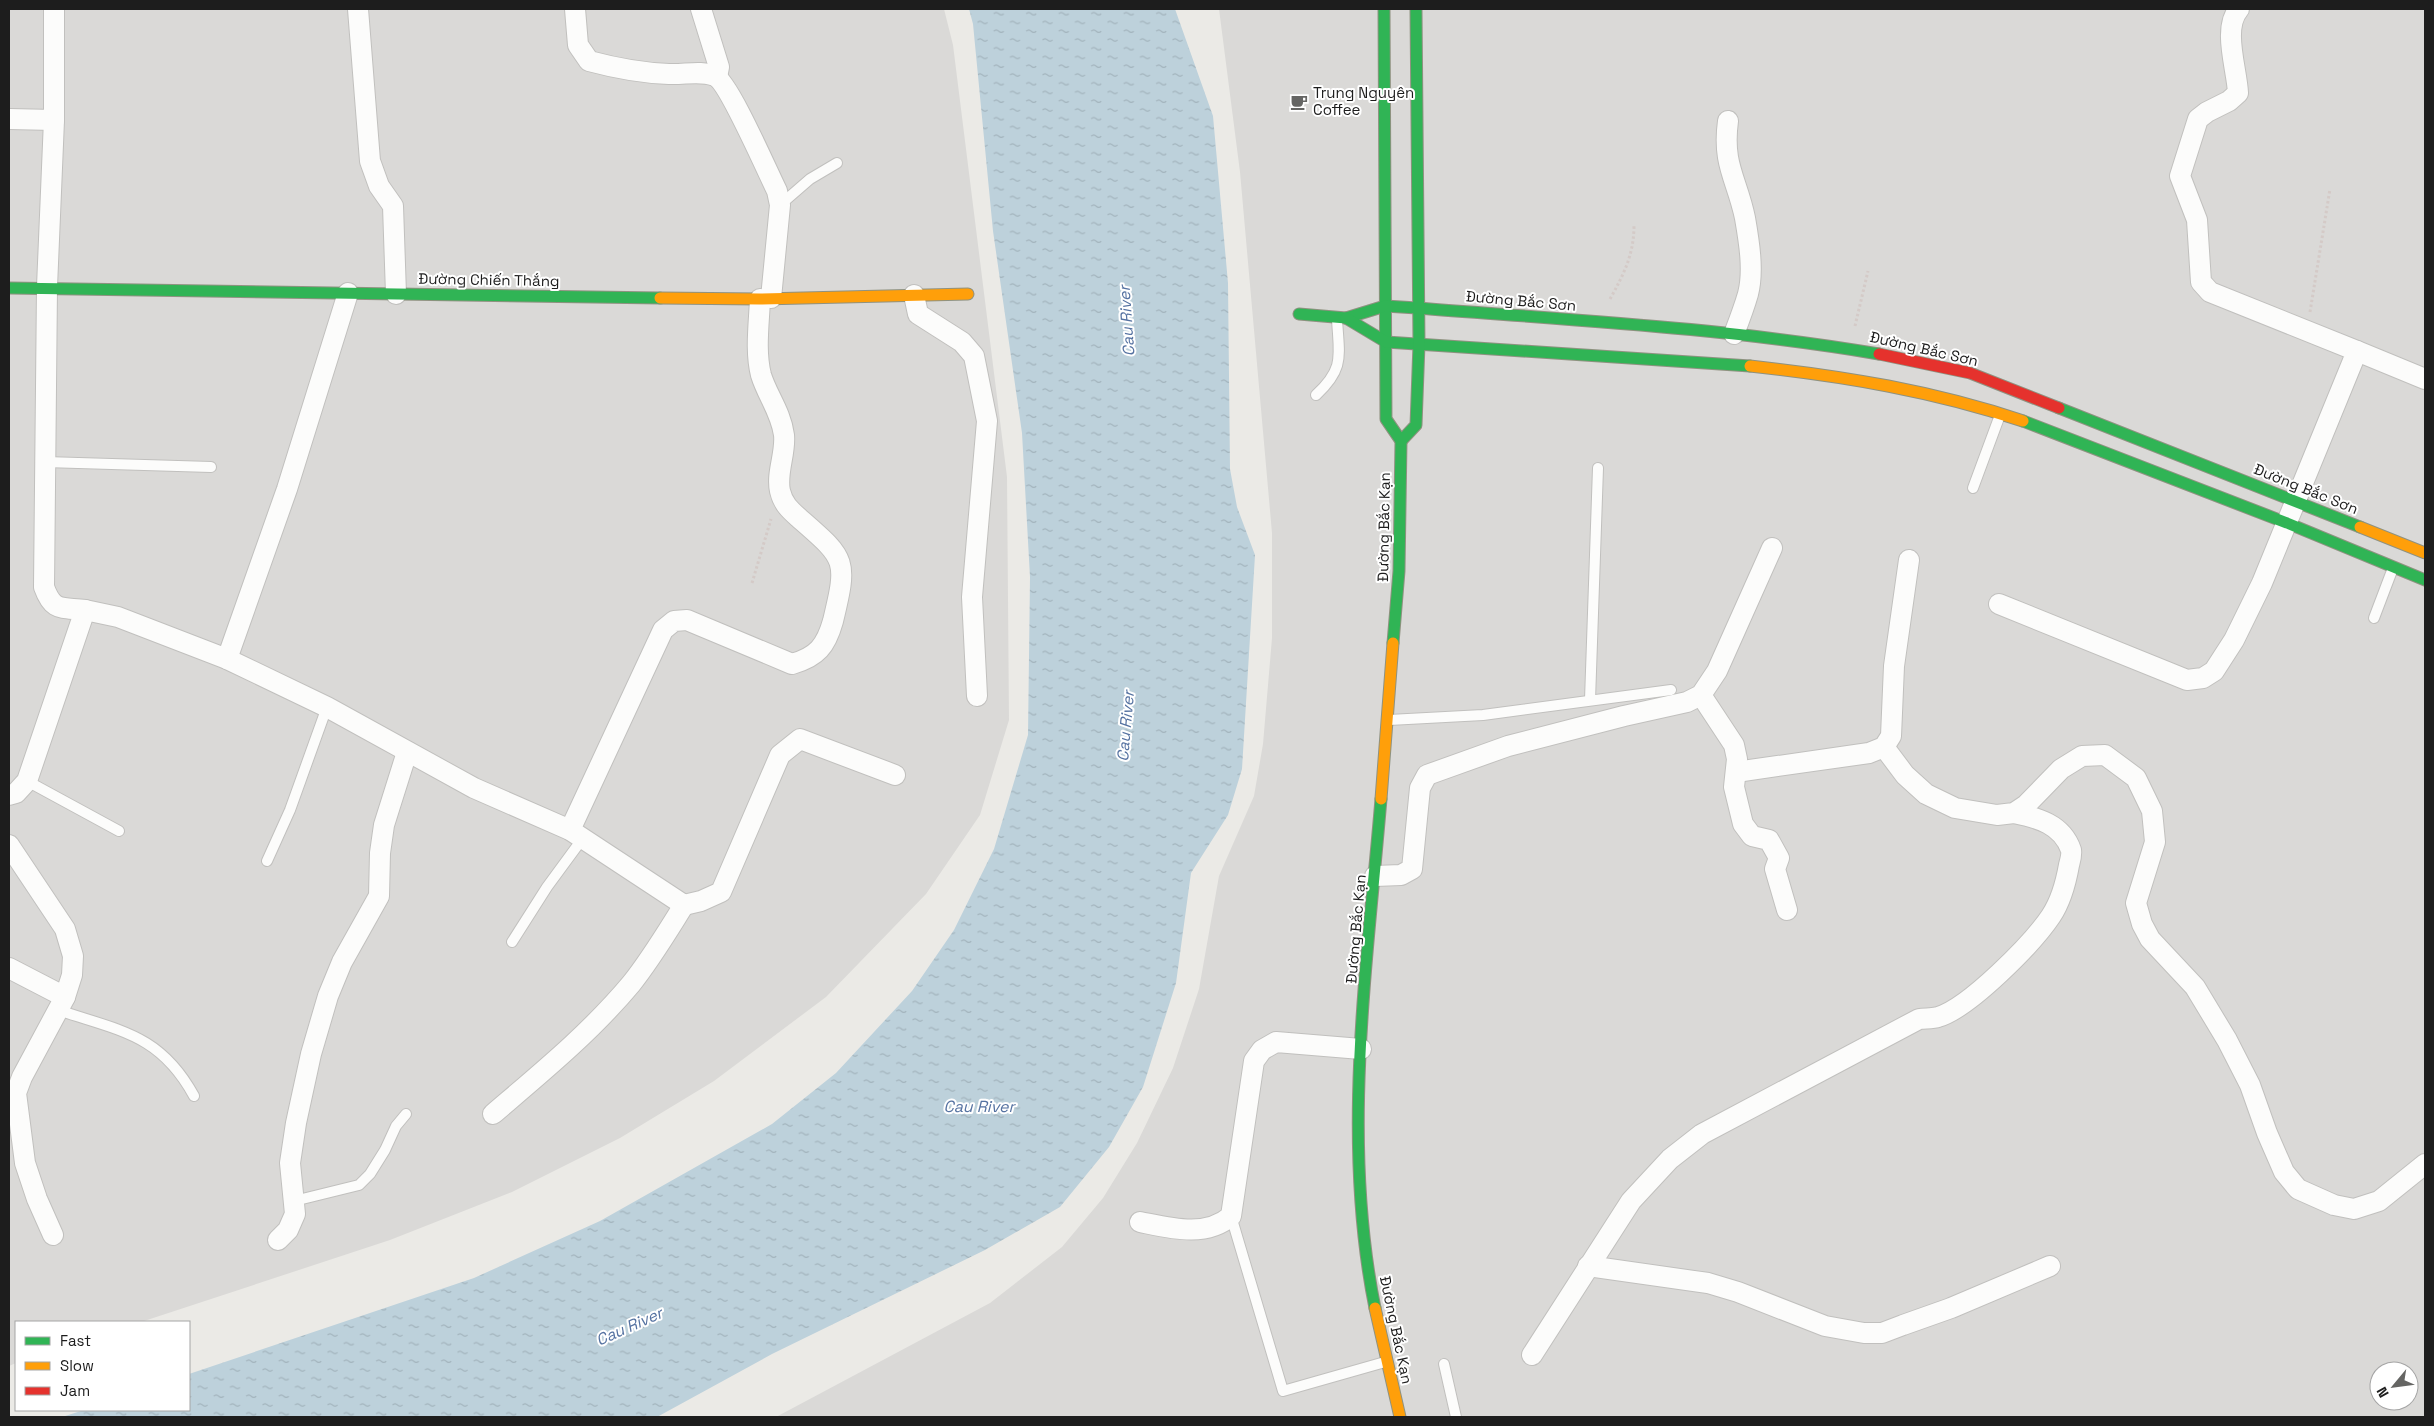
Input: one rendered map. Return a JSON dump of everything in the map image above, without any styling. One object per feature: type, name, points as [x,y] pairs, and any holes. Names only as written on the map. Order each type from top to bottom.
[{"type":"main road","points":[[1384,9],[1386,419],[1401,441],[1416,425],[1419,344],[1417,308],[1416,9]]},
{"type":"main road","name":"Đường Chiến Thắng","points":[[9,288],[766,299],[968,294]]},
{"type":"main road","points":[[1299,314],[1341,318],[1385,306]]},
{"type":"main road","name":"Đường Bắc Sơn","points":[[1385,306],[1734,334],[1849,348],[1908,358],[1970,373],[2425,553]]},
{"type":"main road","points":[[1341,318],[1386,342],[1724,363],[1816,373],[1903,388],[1967,403],[2287,523],[2425,580]]},
{"type":"main road","name":"Đường Bắc Kạn","points":[[1400,1417],[1386,1362],[1367,1268],[1359,1182],[1358,1100],[1399,571],[1401,441]]},
{"type":"street","points":[[54,9],[54,120],[47,288],[45,462],[44,587],[49,601],[57,607],[86,610],[118,617],[227,659],[327,707],[474,788],[577,834],[684,905]]},
{"type":"street","points":[[358,9],[370,161],[378,186],[393,206],[396,294]]},
{"type":"street","points":[[574,9],[578,45],[589,61],[619,69],[668,74],[705,73],[717,77],[739,109],[776,191],[780,205],[758,354],[761,375],[778,412],[784,436],[780,490],[786,506],[834,549],[842,566],[841,586],[830,632],[821,649],[809,659],[792,664],[687,620],[674,621],[663,630],[577,834]]},
{"type":"street","points":[[701,9],[719,67],[717,77]]},
{"type":"street","points":[[2239,9],[2234,14],[2230,30],[2238,93],[2229,101],[2207,112],[2198,120],[2180,176],[2197,220],[2201,282],[2210,292],[2425,379]]},
{"type":"street","points":[[9,119],[54,120]]},
{"type":"street","points":[[1728,121],[1727,160],[1745,217],[1750,272],[1748,293],[1734,334]]},
{"type":"street","points":[[227,659],[287,489],[348,293]]},
{"type":"street","points":[[914,295],[918,314],[962,342],[974,356],[986,421],[972,589],[977,696]]},
{"type":"street","points":[[1999,604],[2187,680],[2203,678],[2214,671],[2221,663],[2234,640],[2262,583],[2357,351]]},
{"type":"street","points":[[1375,876],[1401,875],[1412,869],[1420,788],[1427,775],[1508,746],[1687,702],[1701,694],[1717,671],[1772,548]]},
{"type":"street","points":[[1736,772],[1869,752],[1884,747],[1891,736],[1894,666],[1909,560]]},
{"type":"street","points":[[9,795],[16,792],[27,782],[86,610]]},
{"type":"street","points":[[1701,694],[1734,745],[1736,772],[1734,787],[1743,824],[1752,836],[1770,840],[1779,858],[1775,869],[1787,910]]},
{"type":"street","points":[[493,1114],[574,1045],[631,984],[655,951],[684,905],[701,901],[721,892],[780,755],[800,739],[895,775]]},
{"type":"street","points":[[1532,1355],[1631,1201],[1670,1159],[1702,1134],[1918,1019],[1938,1017],[1953,1009],[2008,965],[2051,915],[2066,881],[2072,852],[2062,835],[2052,824],[2034,817],[2014,813],[1997,815],[1955,808],[1926,794],[1905,775],[1884,747]]},
{"type":"street","points":[[278,1240],[288,1230],[295,1214],[290,1163],[296,1122],[311,1054],[328,996],[342,962],[379,896],[380,853],[384,825],[407,752]]},
{"type":"street","points":[[2014,813],[2026,805],[2061,769],[2082,756],[2104,755],[2136,778],[2152,811],[2155,842],[2136,903],[2142,924],[2150,939],[2195,987],[2227,1040],[2250,1085],[2267,1133],[2284,1172],[2298,1189],[2334,1205],[2354,1209],[2379,1201],[2425,1164]]},
{"type":"street","points":[[9,845],[65,930],[73,956],[72,975],[62,1004],[22,1077],[12,1090],[25,1163],[37,1199],[53,1235]]},
{"type":"street","points":[[9,968],[62,1004]]},
{"type":"street","points":[[1140,1222],[1181,1230],[1221,1225],[1231,1216],[1254,1061],[1262,1050],[1276,1042],[1361,1049]]},
{"type":"street","points":[[1588,1266],[1708,1283],[1738,1292],[1824,1326],[1864,1333],[1882,1333],[1904,1326],[2050,1266]]},
{"type":"lane","points":[[780,205],[810,179],[837,163]]},
{"type":"lane","points":[[1316,395],[1332,381],[1339,364],[1341,318]]},
{"type":"lane","points":[[1973,488],[2000,414]]},
{"type":"lane","points":[[45,462],[211,467]]},
{"type":"lane","points":[[1590,700],[1598,468]]},
{"type":"lane","points":[[2374,618],[2393,567]]},
{"type":"lane","points":[[1388,720],[1483,715],[1671,690]]},
{"type":"lane","points":[[267,861],[290,810],[327,707]]},
{"type":"lane","points":[[27,782],[119,831]]},
{"type":"lane","points":[[512,942],[577,834]]},
{"type":"lane","points":[[62,1004],[136,1036],[160,1051],[182,1074],[194,1096]]},
{"type":"lane","points":[[294,1201],[359,1185],[370,1174],[396,1126],[406,1114]]},
{"type":"lane","points":[[1231,1216],[1283,1391],[1386,1362]]},
{"type":"lane","points":[[1444,1364],[1456,1417]]},
{"type":"path","points":[[2307,330],[2330,189]]},
{"type":"path","points":[[1605,324],[1604,310],[1631,259],[1634,243],[1634,225]]},
{"type":"path","points":[[1849,348],[1868,271]]},
{"type":"path","points":[[752,583],[780,490]]},
{"type":"shaded area","points":[[9,9],[944,9],[953,45],[1007,477],[1009,720],[980,815],[926,894],[826,997],[714,1081],[620,1138],[512,1192],[390,1240],[144,1321],[15,1321],[15,1363],[9,1366]]},
{"type":"shaded area","points":[[1219,9],[2425,9],[2425,1417],[776,1417],[990,1303],[1062,1247],[1103,1198],[1137,1143],[1173,1068],[1199,989],[1219,876],[1254,796],[1263,744],[1272,638],[1272,533],[1240,172]]},
{"type":"water","name":"Cau River","points":[[969,9],[1175,9],[1213,116],[1228,283],[1230,469],[1237,507],[1255,555],[1242,769],[1228,815],[1191,873],[1176,983],[1143,1087],[1109,1147],[1060,1207],[985,1250],[772,1354],[657,1417],[62,1417],[81,1411],[190,1411],[190,1374],[474,1278],[600,1221],[772,1124],[836,1073],[912,991],[954,930],[994,849],[1028,735],[1030,577],[1022,433],[993,231],[973,24]]},
{"type":"traffic: fast","points":[[1384,9],[1386,419],[1401,441],[1399,571],[1393,643]]},
{"type":"traffic: fast","points":[[1401,441],[1416,425],[1419,344],[1416,9]]},
{"type":"traffic: fast","points":[[9,288],[660,298]]},
{"type":"traffic: fast","points":[[1299,314],[1346,318],[1385,306],[1417,308],[1707,331],[1879,354]]},
{"type":"traffic: fast","points":[[1346,318],[1386,342],[1750,366]]},
{"type":"traffic: fast","points":[[2059,408],[2360,527]]},
{"type":"traffic: fast","points":[[2023,421],[2287,523],[2425,580]]},
{"type":"traffic: fast","points":[[1375,1308],[1365,1245],[1360,1182],[1358,1118],[1364,990],[1381,799]]},
{"type":"traffic: slow","points":[[660,298],[760,299],[968,294]]},
{"type":"traffic: slow","points":[[1750,366],[1888,386],[1956,401],[2023,421]]},
{"type":"traffic: slow","points":[[2360,527],[2425,553]]},
{"type":"traffic: slow","points":[[1381,799],[1393,643]]},
{"type":"traffic: slow","points":[[1375,1308],[1400,1417]]},
{"type":"traffic: jam","points":[[1879,354],[1970,373],[2059,408]]},
{"type":"place","name":"Trung Nguyên Coffee","points":[[1299,102]]}]
